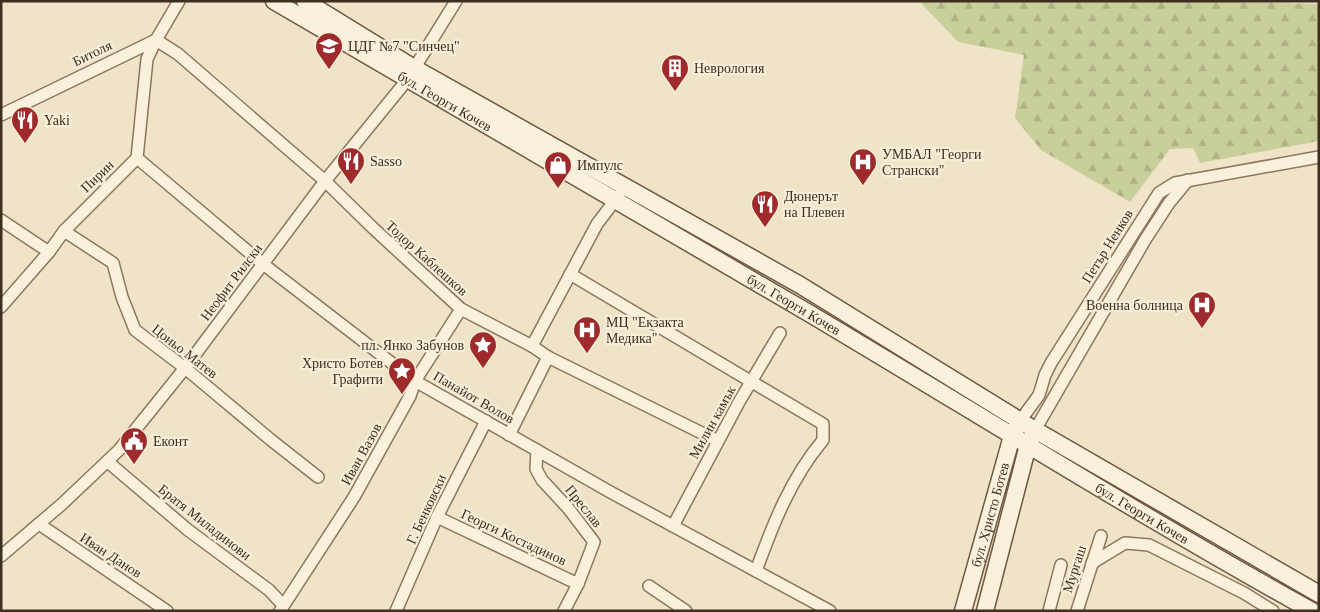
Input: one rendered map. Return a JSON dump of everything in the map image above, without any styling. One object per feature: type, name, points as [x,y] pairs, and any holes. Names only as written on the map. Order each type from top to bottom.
[{"type":"main road","name":"бул. Георги Кочев","points":[[274,1],[411,74],[620,193],[800,285],[1035,430],[1319,594]]},
{"type":"main road","name":"бул. Георги Кочев","points":[[305,1],[411,74]]},
{"type":"main road","name":"бул. Георги Кочев","points":[[620,193],[809,313],[1012,436],[1312,611]]},
{"type":"main road","name":"бул. Христо Ботев","points":[[963,611],[1012,436],[1020,421]]},
{"type":"main road","name":"бул. Христо Ботев","points":[[985,611],[1028,445],[1035,430]]},
{"type":"street","points":[[136,158],[147,58],[179,1]]},
{"type":"street","name":"Неофит Рилски","points":[[1,556],[39,524],[119,450],[186,368],[325,182],[411,74],[456,1]]},
{"type":"street","name":"Битоля","points":[[1,115],[156,40]]},
{"type":"street","name":"Тодор Каблешков","points":[[156,40],[178,54],[325,182],[461,308],[532,346],[548,357],[718,441]]},
{"type":"street","name":"Пирин","points":[[1,307],[49,252],[64,231],[136,158]]},
{"type":"street","name":"Панайот Волов","points":[[136,158],[263,264],[415,381],[673,526],[830,611]]},
{"type":"street","name":"Петър Ненков","points":[[1020,421],[1039,395],[1050,364],[1159,193],[1175,183],[1188,180],[1319,158]]},
{"type":"street","points":[[1035,430],[1145,240],[1188,180]]},
{"type":"street","points":[[532,346],[597,224],[620,193]]},
{"type":"street","points":[[1,220],[49,252]]},
{"type":"street","name":"Цоньо Матев","points":[[64,231],[113,263],[122,296],[135,330],[186,368],[318,477]]},
{"type":"street","points":[[570,274],[824,424],[824,440],[808,458],[776,517],[756,571]]},
{"type":"street","name":"Иван Вазов","points":[[282,608],[354,497],[410,396],[415,381],[461,308]]},
{"type":"street","name":"Милин камък","points":[[673,526],[718,441],[780,333]]},
{"type":"street","points":[[509,435],[548,357]]},
{"type":"street","name":"Г. Бенковски","points":[[396,611],[437,517],[486,421]]},
{"type":"street","name":"Преслав","points":[[537,450],[536,469],[539,475],[594,542],[578,584],[564,611]]},
{"type":"street","name":"Братя Миладинови","points":[[108,462],[188,530],[269,590],[282,608]]},
{"type":"street","name":"Георги Костадинов","points":[[437,517],[578,584]]},
{"type":"street","name":"Иван Данов","points":[[39,524],[167,611]]},
{"type":"street","name":"Мургаш","points":[[1077,611],[1101,536]]},
{"type":"street","points":[[1092,563],[1125,543],[1149,545],[1244,593],[1273,611]]},
{"type":"street","points":[[1049,611],[1061,565]]},
{"type":"street","points":[[649,586],[686,611]]},
{"type":"green space","points":[[919,1],[1160,1],[1319,4],[1319,141],[1200,163],[1193,148],[1170,149],[1130,202],[1041,150],[1015,118],[1024,55],[958,42]]},
{"type":"place","name":"ЦДГ №7 \"Синчец\"","points":[[329,70]]},
{"type":"place","name":"Неврология","points":[[675,92]]},
{"type":"place","name":"Yaki","points":[[25,144]]},
{"type":"place","name":"Sasso","points":[[351,185]]},
{"type":"place","name":"УМБАЛ \"Георги Странски\"","points":[[863,186]]},
{"type":"place","name":"Импулс","points":[[558,189]]},
{"type":"place","name":"Дюнерът на Плевен","points":[[765,228]]},
{"type":"place","name":"Военна болница","points":[[1202,329]]},
{"type":"place","name":"МЦ \"Екзакта Медика\"","points":[[587,354]]},
{"type":"place","name":"пл. Янко Забунов","points":[[483,369]]},
{"type":"place","name":"Христо Ботев Графити","points":[[402,395]]},
{"type":"place","name":"Еконт","points":[[134,465]]}]
